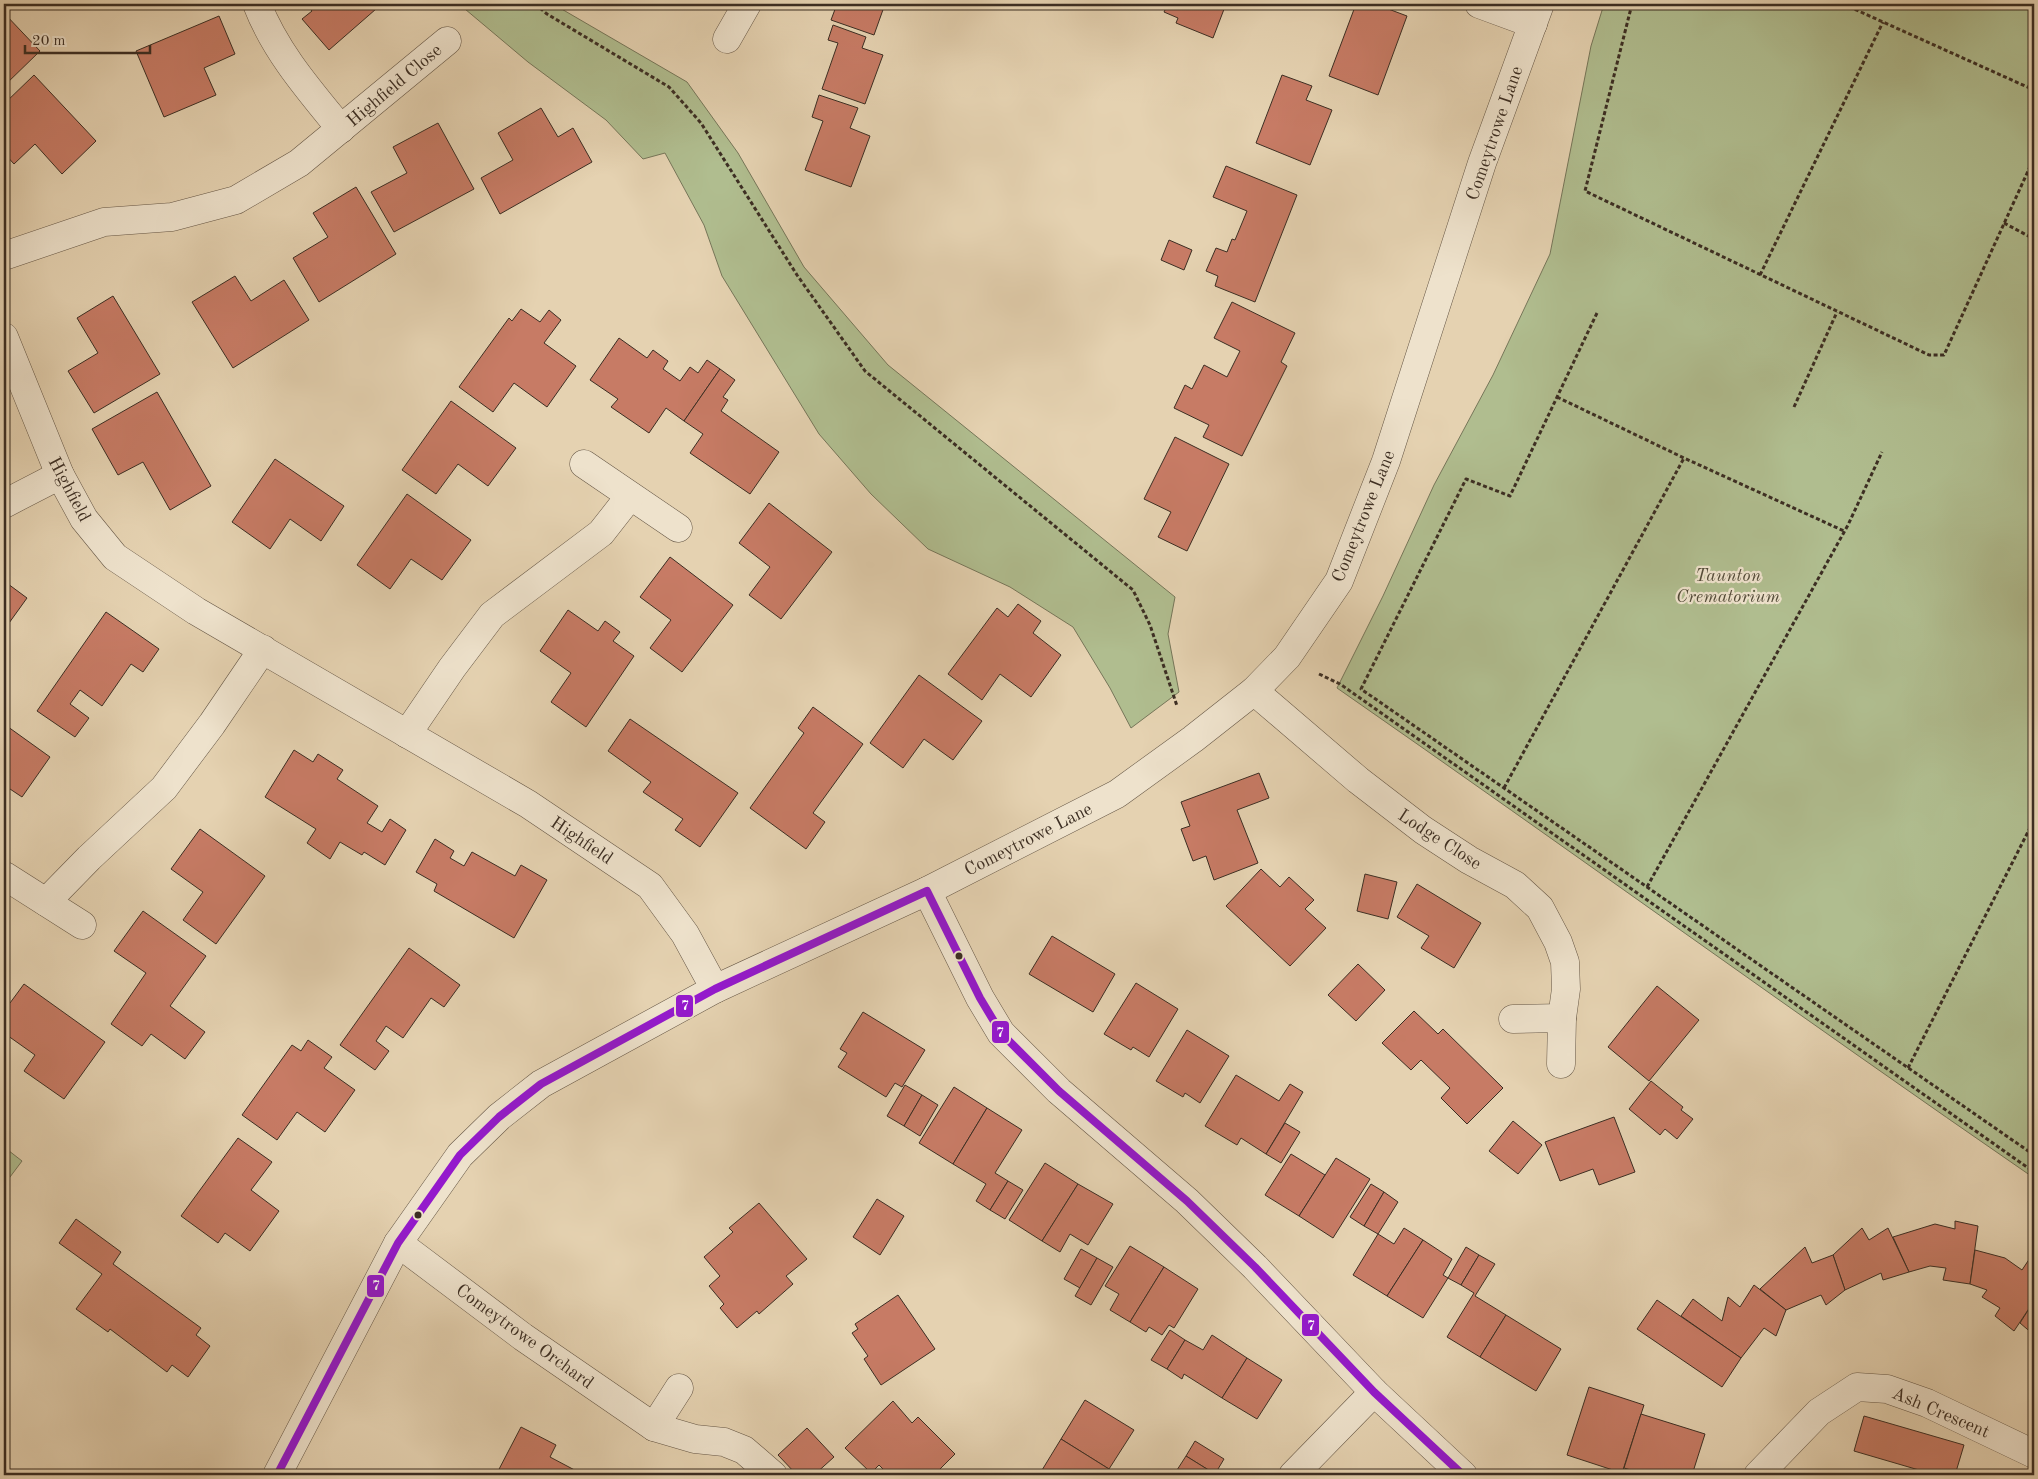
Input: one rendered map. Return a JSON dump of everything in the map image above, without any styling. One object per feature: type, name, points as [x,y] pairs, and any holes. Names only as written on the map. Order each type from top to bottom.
[{"type":"street","name":"Highfield Close","points":[[257,4],[265,25],[302,82],[341,129]]},
{"type":"street","points":[[727,39],[747,4]]},
{"type":"street","points":[[1478,4],[1536,14]]},
{"type":"street","name":"Comeytrowe Lane","points":[[277,1475],[398,1243],[460,1155],[499,1117],[541,1084],[715,989],[927,891],[1117,794],[1254,692],[1287,657],[1339,581],[1386,461],[1482,163],[1536,14]]},
{"type":"street","name":"Highfield Close","points":[[4,256],[104,222],[172,217],[236,200],[299,163],[447,41]]},
{"type":"street","name":"Highfield","points":[[4,337],[60,475],[84,519],[115,557],[196,611],[528,804],[650,886],[685,934],[715,989]]},
{"type":"street","points":[[584,464],[678,528]]},
{"type":"street","points":[[4,504],[60,475]]},
{"type":"street","points":[[407,734],[452,668],[492,615],[601,533],[630,496]]},
{"type":"street","points":[[46,902],[89,858],[164,788],[212,724],[263,649]]},
{"type":"street","name":"Lodge Close","points":[[1254,692],[1358,780],[1422,830],[1469,860],[1515,884],[1540,908],[1558,942],[1565,962],[1566,989],[1562,1018],[1561,1064]]},
{"type":"street","points":[[5,876],[82,924]]},
{"type":"street","points":[[927,891],[980,998],[1001,1033],[1059,1091],[1187,1201],[1254,1267],[1374,1392],[1463,1475]]},
{"type":"street","points":[[1513,1019],[1562,1018]]},
{"type":"street","name":"Comeytrowe Orchard","points":[[398,1243],[523,1337],[654,1427],[695,1439],[724,1442],[744,1450],[773,1475]]},
{"type":"street","name":"Ash Crescent","points":[[1758,1475],[1819,1412],[1857,1387],[1887,1389],[1927,1403],[2034,1454]]},
{"type":"street","points":[[654,1427],[679,1388]]},
{"type":"street","points":[[1293,1475],[1374,1392]]},
{"type":"path","points":[[535,4],[547,14],[669,86],[701,123],[797,275],[865,371],[1133,590],[1150,625],[1175,704],[1199,734]]},
{"type":"path","points":[[1632,4],[1584,190],[1928,355],[1944,355],[2034,158]]},
{"type":"path","points":[[1843,4],[2034,90]]},
{"type":"path","points":[[1760,275],[1884,22]]},
{"type":"path","points":[[2004,223],[2034,239]]},
{"type":"path","points":[[1794,407],[1837,312]]},
{"type":"path","points":[[1597,313],[1510,496],[1466,478],[1361,688],[2034,1155]]},
{"type":"path","points":[[1557,397],[1684,458],[1844,531]]},
{"type":"path","points":[[1648,887],[1844,531],[1882,452]]},
{"type":"path","points":[[1504,788],[1684,458]]},
{"type":"path","points":[[1287,657],[1340,684],[2034,1172]]},
{"type":"path","points":[[1908,1068],[2034,820]]},
{"type":"green space","points":[[459,4],[553,4],[687,82],[738,153],[804,267],[888,365],[1175,597],[1168,634],[1179,692],[1131,728],[1110,688],[1073,627],[1010,587],[928,549],[871,494],[819,434],[722,276],[704,225],[665,153],[643,159],[606,120],[528,62]]},
{"type":"green space","name":"Taunton Crematorium","points":[[1604,4],[2034,4],[2034,1178],[1337,688],[1383,596],[1434,485],[1493,375],[1550,254],[1591,46]]},
{"type":"green space","points":[[4,1147],[22,1161],[4,1185]]},
{"type":"building","points":[[306,4],[372,4],[376,9],[329,50],[302,19],[312,11]]},
{"type":"building","points":[[837,4],[885,4],[874,35],[831,20]]},
{"type":"building","points":[[1168,4],[1226,4],[1213,38],[1176,23],[1178,18],[1164,12]]},
{"type":"building","points":[[1356,4],[1375,4],[1407,16],[1378,95],[1329,76]]},
{"type":"building","points":[[4,13],[40,51],[4,86]]},
{"type":"building","points":[[219,16],[235,54],[204,68],[216,95],[164,117],[136,51]]},
{"type":"building","points":[[833,25],[866,37],[862,48],[883,55],[865,104],[822,89],[838,43],[828,40]]},
{"type":"building","points":[[34,75],[96,141],[62,174],[35,144],[14,164],[4,153],[4,104]]},
{"type":"building","points":[[1282,75],[1312,86],[1306,100],[1332,110],[1310,165],[1256,143]]},
{"type":"building","points":[[819,95],[858,108],[850,128],[870,136],[851,187],[805,170],[823,121],[812,117]]},
{"type":"building","points":[[541,108],[558,137],[573,128],[592,162],[500,214],[481,178],[513,160],[498,133]]},
{"type":"building","points":[[438,123],[474,189],[394,232],[371,192],[407,173],[393,147]]},
{"type":"building","points":[[1226,166],[1297,195],[1255,302],[1215,286],[1218,276],[1206,271],[1216,248],[1227,252],[1232,239],[1235,240],[1247,211],[1213,197]]},
{"type":"building","points":[[356,187],[396,254],[319,302],[293,258],[328,237],[313,213]]},
{"type":"building","points":[[1169,240],[1192,250],[1184,270],[1161,260]]},
{"type":"building","points":[[235,276],[251,301],[284,280],[309,320],[233,368],[192,302]]},
{"type":"building","points":[[113,296],[160,374],[94,413],[68,371],[98,353],[77,318]]},
{"type":"building","points":[[1232,302],[1295,333],[1281,362],[1287,366],[1242,456],[1203,437],[1209,425],[1174,408],[1185,385],[1192,389],[1204,365],[1227,377],[1240,351],[1214,338]]},
{"type":"building","points":[[521,309],[540,322],[549,310],[561,320],[544,343],[576,366],[547,407],[514,383],[493,412],[459,387],[509,318],[512,321]]},
{"type":"building","points":[[619,338],[647,358],[653,350],[668,361],[663,369],[680,381],[690,367],[698,373],[707,360],[720,369],[684,421],[666,408],[649,433],[611,407],[618,399],[590,380]]},
{"type":"building","points":[[720,369],[735,380],[723,397],[728,400],[721,411],[779,452],[750,494],[690,453],[703,434],[684,421]]},
{"type":"building","points":[[157,392],[211,486],[170,510],[143,462],[118,475],[92,429]]},
{"type":"building","points":[[451,401],[516,448],[488,486],[458,464],[436,494],[402,470]]},
{"type":"building","points":[[1175,437],[1229,464],[1187,551],[1158,537],[1171,512],[1144,499]]},
{"type":"building","points":[[275,459],[344,506],[321,541],[290,519],[270,549],[232,522]]},
{"type":"building","points":[[407,494],[471,540],[442,580],[411,559],[390,589],[357,565]]},
{"type":"building","points":[[769,503],[832,552],[781,619],[749,595],[770,567],[739,543]]},
{"type":"building","points":[[670,557],[733,605],[682,672],[650,648],[671,620],[640,597]]},
{"type":"building","points":[[4,581],[27,598],[4,630]]},
{"type":"building","points":[[1018,604],[1041,621],[1033,633],[1061,655],[1031,697],[1000,674],[982,700],[948,674],[997,608],[1008,617]]},
{"type":"building","points":[[568,610],[598,631],[605,621],[620,632],[613,641],[634,656],[586,727],[551,702],[571,673],[540,651]]},
{"type":"building","points":[[106,612],[159,649],[143,672],[131,664],[102,706],[80,690],[70,704],[89,718],[75,737],[37,711]]},
{"type":"building","points":[[919,675],[982,721],[953,760],[924,739],[903,768],[870,743]]},
{"type":"building","points":[[813,707],[863,744],[813,813],[825,822],[806,849],[750,808],[804,733],[798,728]]},
{"type":"building","points":[[630,719],[738,793],[700,847],[675,830],[683,819],[643,792],[651,782],[608,751]]},
{"type":"building","points":[[4,724],[50,757],[22,797],[4,785]]},
{"type":"building","points":[[294,750],[313,762],[318,754],[343,770],[337,779],[378,806],[367,823],[382,832],[390,819],[406,830],[385,865],[364,852],[362,855],[340,842],[330,859],[307,843],[316,829],[265,797]]},
{"type":"building","points":[[1259,773],[1269,798],[1237,810],[1258,863],[1214,880],[1206,856],[1193,861],[1181,829],[1190,826],[1181,802]]},
{"type":"building","points":[[200,829],[265,876],[216,944],[183,920],[203,892],[171,869]]},
{"type":"building","points":[[435,839],[454,851],[450,858],[464,866],[472,852],[515,876],[521,865],[547,880],[514,938],[434,891],[437,884],[416,872]]},
{"type":"building","points":[[1261,869],[1280,887],[1289,877],[1314,900],[1305,909],[1326,928],[1290,966],[1226,906]]},
{"type":"building","points":[[1365,874],[1397,882],[1388,919],[1357,911]]},
{"type":"building","points":[[1417,884],[1481,923],[1454,968],[1421,948],[1429,936],[1397,917]]},
{"type":"building","points":[[143,911],[206,956],[170,1006],[205,1032],[185,1059],[151,1034],[142,1046],[111,1024],[146,973],[114,951]]},
{"type":"building","points":[[1052,936],[1115,974],[1093,1012],[1029,974]]},
{"type":"building","points":[[409,948],[460,985],[444,1007],[431,998],[403,1038],[386,1026],[376,1041],[389,1051],[375,1070],[340,1045]]},
{"type":"building","points":[[1358,964],[1385,990],[1356,1021],[1328,995]]},
{"type":"building","points":[[1136,983],[1178,1009],[1149,1057],[1133,1047],[1131,1050],[1104,1034]]},
{"type":"building","points":[[24,984],[105,1042],[64,1099],[24,1071],[35,1055],[4,1033],[4,998],[10,1003]]},
{"type":"building","points":[[1657,986],[1699,1020],[1649,1081],[1608,1047]]},
{"type":"building","points":[[1414,1011],[1438,1034],[1443,1029],[1503,1088],[1467,1124],[1441,1098],[1450,1088],[1421,1060],[1411,1070],[1382,1043]]},
{"type":"building","points":[[863,1012],[925,1050],[902,1087],[895,1083],[886,1097],[838,1067],[847,1053],[840,1049]]},
{"type":"building","points":[[1187,1030],[1229,1056],[1200,1103],[1185,1093],[1183,1097],[1156,1081]]},
{"type":"building","points":[[308,1040],[332,1057],[324,1068],[355,1090],[325,1132],[297,1112],[277,1140],[242,1115],[292,1045],[301,1051]]},
{"type":"building","points":[[1236,1075],[1279,1101],[1290,1084],[1303,1092],[1266,1154],[1241,1138],[1237,1145],[1205,1126]]},
{"type":"building","points":[[1651,1081],[1683,1107],[1681,1110],[1693,1119],[1677,1139],[1665,1129],[1660,1135],[1629,1109]]},
{"type":"building","points":[[905,1085],[922,1095],[904,1126],[887,1116]]},
{"type":"building","points":[[954,1087],[987,1108],[953,1164],[919,1143]]},
{"type":"building","points":[[922,1095],[938,1105],[920,1136],[904,1126]]},
{"type":"building","points":[[987,1108],[1022,1130],[995,1173],[1008,1181],[990,1210],[976,1201],[986,1184],[953,1164]]},
{"type":"building","points":[[1614,1117],[1635,1172],[1599,1185],[1593,1169],[1560,1181],[1545,1142]]},
{"type":"building","points":[[1513,1121],[1542,1145],[1518,1174],[1489,1151]]},
{"type":"building","points":[[1285,1123],[1300,1132],[1281,1163],[1266,1154]]},
{"type":"building","points":[[238,1138],[272,1162],[251,1190],[279,1211],[250,1251],[225,1233],[218,1243],[181,1216]]},
{"type":"building","points":[[1291,1154],[1325,1175],[1299,1216],[1265,1195]]},
{"type":"building","points":[[1336,1158],[1370,1179],[1333,1238],[1299,1216]]},
{"type":"building","points":[[1045,1163],[1078,1184],[1042,1241],[1009,1220]]},
{"type":"building","points":[[1008,1181],[1023,1190],[1005,1219],[990,1210]]},
{"type":"building","points":[[1078,1184],[1113,1204],[1088,1245],[1070,1234],[1060,1252],[1042,1241]]},
{"type":"building","points":[[1371,1184],[1384,1192],[1364,1226],[1350,1217]]},
{"type":"building","points":[[1384,1192],[1398,1202],[1378,1234],[1364,1226]]},
{"type":"building","points":[[877,1199],[904,1216],[880,1255],[853,1237]]},
{"type":"building","points":[[759,1203],[807,1259],[786,1276],[793,1284],[759,1314],[757,1311],[737,1328],[720,1308],[724,1304],[709,1286],[720,1276],[704,1257],[733,1232],[729,1228]]},
{"type":"building","points":[[76,1219],[121,1252],[113,1264],[201,1328],[196,1335],[210,1346],[188,1377],[172,1365],[167,1372],[110,1329],[108,1332],[76,1309],[102,1274],[59,1243]]},
{"type":"building","points":[[1955,1221],[1978,1226],[1970,1284],[1943,1280],[1946,1268],[1930,1266],[1909,1272],[1893,1237],[1935,1224],[1955,1229]]},
{"type":"building","points":[[1404,1228],[1423,1240],[1387,1296],[1353,1275],[1378,1234],[1394,1244]]},
{"type":"building","points":[[1862,1228],[1869,1240],[1888,1228],[1909,1272],[1883,1280],[1881,1273],[1845,1290],[1833,1255]]},
{"type":"building","points":[[1423,1240],[1452,1259],[1443,1275],[1448,1278],[1423,1318],[1387,1296]]},
{"type":"building","points":[[1130,1246],[1164,1267],[1130,1322],[1110,1310],[1119,1294],[1105,1286]]},
{"type":"building","points":[[1466,1247],[1479,1255],[1461,1285],[1448,1278]]},
{"type":"building","points":[[1805,1247],[1812,1263],[1833,1255],[1845,1290],[1826,1305],[1821,1295],[1786,1310],[1760,1289]]},
{"type":"building","points":[[1081,1249],[1097,1258],[1080,1288],[1064,1279]]},
{"type":"building","points":[[1975,1250],[2005,1258],[2022,1270],[2030,1258],[2034,1261],[2034,1301],[2014,1331],[1995,1316],[2000,1308],[1982,1297],[1987,1290],[1970,1284]]},
{"type":"building","points":[[1479,1255],[1495,1264],[1475,1296],[1506,1315],[1480,1357],[1447,1337],[1474,1293],[1461,1285]]},
{"type":"building","points":[[1097,1258],[1113,1267],[1091,1305],[1075,1296]]},
{"type":"building","points":[[1164,1267],[1198,1289],[1174,1328],[1169,1325],[1162,1335],[1149,1327],[1146,1332],[1130,1322]]},
{"type":"building","points":[[1754,1285],[1786,1310],[1776,1336],[1764,1328],[1741,1358],[1681,1316],[1693,1299],[1722,1321],[1728,1297],[1740,1307]]},
{"type":"building","points":[[898,1295],[935,1349],[881,1385],[864,1359],[868,1356],[852,1333],[858,1329],[855,1324]]},
{"type":"building","points":[[1657,1300],[1741,1358],[1722,1387],[1637,1329]]},
{"type":"building","points":[[2034,1301],[2034,1335],[2020,1323]]},
{"type":"building","points":[[1506,1315],[1561,1349],[1536,1391],[1480,1357]]},
{"type":"building","points":[[1170,1330],[1185,1340],[1167,1369],[1151,1360]]},
{"type":"building","points":[[1212,1335],[1247,1358],[1222,1398],[1184,1374],[1182,1379],[1167,1369],[1185,1340],[1203,1350]]},
{"type":"building","points":[[1247,1358],[1282,1380],[1257,1419],[1222,1398]]},
{"type":"building","points":[[1589,1387],[1644,1405],[1622,1473],[1567,1455]]},
{"type":"building","points":[[1085,1400],[1134,1430],[1109,1469],[1061,1439]]},
{"type":"building","points":[[893,1401],[912,1423],[918,1417],[955,1454],[940,1469],[946,1475],[889,1475],[879,1465],[871,1473],[845,1448]]},
{"type":"building","points":[[1641,1414],[1705,1434],[1692,1475],[1648,1475],[1624,1468]]},
{"type":"building","points":[[1864,1416],[1964,1445],[1955,1475],[1936,1475],[1854,1451]]},
{"type":"building","points":[[521,1427],[556,1445],[550,1457],[584,1475],[496,1475]]},
{"type":"building","points":[[807,1428],[834,1457],[814,1475],[797,1475],[778,1455]]},
{"type":"building","points":[[1061,1439],[1109,1469],[1106,1475],[1039,1475]]},
{"type":"building","points":[[1195,1441],[1224,1459],[1215,1474],[1186,1456]]},
{"type":"building","points":[[1186,1456],[1215,1475],[1187,1475],[1177,1470]]},
{"type":"transit line","name":"7","points":[[277,1475],[398,1243],[460,1155],[499,1117],[541,1084],[715,989],[927,891],[980,998],[1001,1033],[1059,1091],[1187,1201],[1255,1267],[1374,1392],[1463,1475]]}]
